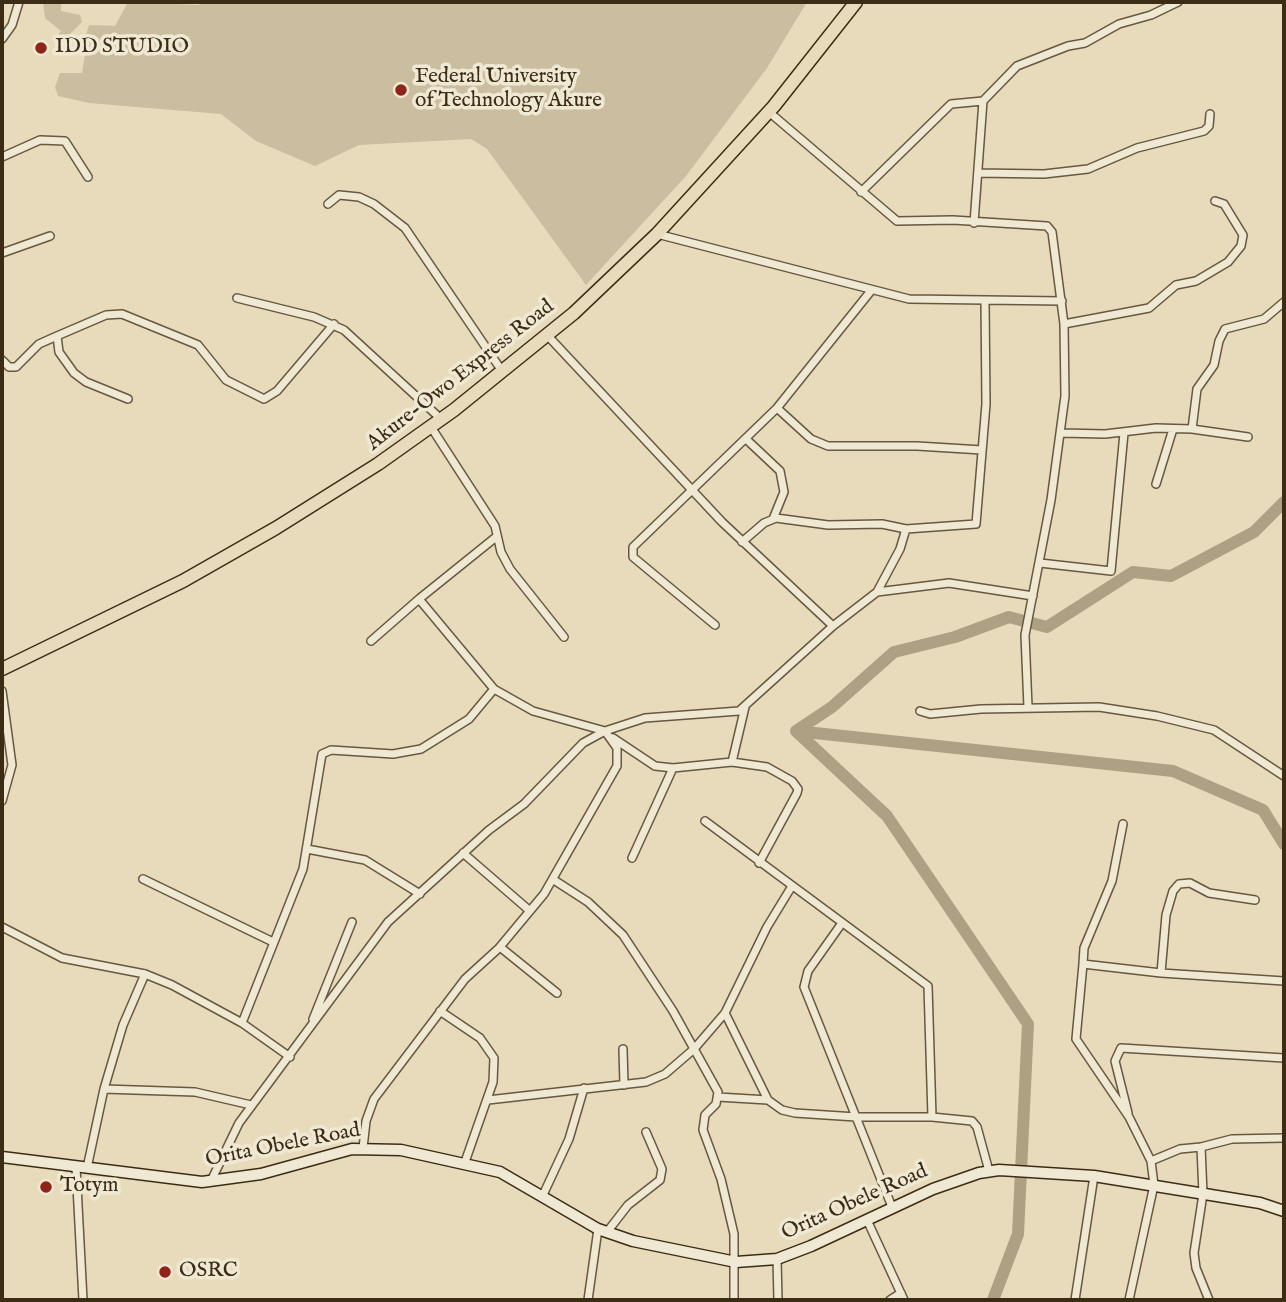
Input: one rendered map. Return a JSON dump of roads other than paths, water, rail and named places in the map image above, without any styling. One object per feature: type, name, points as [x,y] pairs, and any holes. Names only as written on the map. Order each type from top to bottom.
[{"type":"highway","name":"Akure-Owo Express Road","points":[[2,669],[195,574],[334,493],[436,423],[503,372],[657,234],[769,112],[856,2]]},
{"type":"main road","name":"Orita Obele Road","points":[[2,1157],[177,1181],[210,1182],[261,1174],[363,1147],[401,1150],[465,1162],[500,1172],[603,1231],[668,1250],[736,1262],[777,1259],[955,1180],[989,1171],[1020,1169],[1094,1175],[1261,1203],[1284,1211]]},
{"type":"street","points":[[2,40],[12,25],[19,2]]},
{"type":"street","points":[[974,223],[983,101],[1017,66],[1068,46],[1085,43],[1119,24],[1151,15],[1178,2]]},
{"type":"street","points":[[861,192],[951,104],[983,101]]},
{"type":"street","points":[[769,112],[897,221],[1050,228],[1064,324],[1062,433],[1026,635],[1028,708]]},
{"type":"street","points":[[978,173],[1044,174],[1088,169],[1137,148],[1204,131],[1209,126],[1210,114]]},
{"type":"street","points":[[2,157],[40,140],[65,141],[88,177]]},
{"type":"street","points":[[328,204],[339,195],[359,197],[374,204],[405,228],[503,372]]},
{"type":"street","points":[[1064,324],[1149,308],[1175,285],[1196,281],[1228,262],[1241,246],[1243,235],[1224,204],[1215,201]]},
{"type":"street","points":[[657,234],[870,292],[909,299],[1062,301]]},
{"type":"street","points":[[2,253],[50,236]]},
{"type":"street","points":[[715,625],[633,558],[631,552],[637,541],[694,491],[777,408],[870,292]]},
{"type":"street","points":[[237,298],[334,324],[373,354],[436,423],[495,526],[496,537],[510,569],[564,637]]},
{"type":"street","points":[[773,519],[828,525],[882,524],[906,529],[976,524],[982,450],[985,301]]},
{"type":"street","points":[[1192,429],[1197,389],[1214,365],[1219,341],[1225,329],[1264,319],[1284,302]]},
{"type":"street","points":[[2,360],[9,367],[16,367],[39,344],[106,315],[122,313],[198,345],[226,380],[264,399],[277,391],[334,324]]},
{"type":"street","points":[[547,335],[742,542],[833,626]]},
{"type":"street","points":[[57,336],[60,352],[74,373],[86,382],[128,399]]},
{"type":"street","points":[[777,408],[811,439],[828,446],[917,446],[982,450]]},
{"type":"street","points":[[1156,484],[1173,429]]},
{"type":"street","points":[[1062,433],[1192,429],[1248,437]]},
{"type":"street","points":[[1040,563],[1111,571],[1114,566],[1125,433]]},
{"type":"street","points":[[742,542],[773,519],[784,492],[780,471],[746,439]]},
{"type":"street","points":[[210,1182],[233,1132],[251,1105],[388,922],[463,853],[524,804],[570,753],[607,733],[645,718],[721,714],[745,707],[833,626],[877,592],[891,568],[906,529]]},
{"type":"street","points":[[371,641],[496,537]]},
{"type":"street","points":[[877,592],[949,583],[1033,596]]},
{"type":"street","points":[[419,599],[494,689],[533,711],[607,733],[649,764],[673,768],[732,762],[766,767],[792,781],[798,789],[759,863]]},
{"type":"street","points":[[242,1023],[294,896],[307,849],[322,754],[331,750],[393,754],[421,749],[469,719],[494,689]]},
{"type":"street","points":[[2,691],[12,752],[12,765],[2,801]]},
{"type":"street","points":[[732,762],[745,707]]},
{"type":"street","points":[[920,711],[930,714],[1028,708],[1108,708],[1214,730],[1284,776]]},
{"type":"street","points":[[363,1147],[366,1121],[374,1099],[475,968],[500,947],[554,880],[617,766],[617,748],[607,733]]},
{"type":"street","points":[[632,858],[673,768]]},
{"type":"street","points":[[705,821],[928,986],[932,1117]]},
{"type":"street","points":[[1122,824],[1112,881],[1084,948],[1076,1039],[1129,1117],[1151,1161],[1154,1185],[1129,1300]]},
{"type":"street","points":[[307,849],[365,860],[420,894]]},
{"type":"street","points":[[463,853],[530,911]]},
{"type":"street","points":[[143,879],[273,942]]},
{"type":"street","points":[[554,880],[588,902],[623,935],[694,1049],[718,1097],[716,1104],[705,1115],[703,1130],[727,1200],[736,1262],[734,1300]]},
{"type":"street","points":[[1161,974],[1166,915],[1173,891],[1179,884],[1190,883],[1209,893],[1255,900]]},
{"type":"street","points":[[488,1100],[656,1079],[694,1049],[725,1013],[766,927],[792,886]]},
{"type":"street","points":[[309,1030],[352,922]]},
{"type":"street","points":[[842,923],[808,971],[804,987],[892,1207]]},
{"type":"street","points":[[2,927],[62,958],[145,974],[195,995],[290,1056]]},
{"type":"street","points":[[500,947],[557,993]]},
{"type":"street","points":[[1083,964],[1161,974],[1284,981]]},
{"type":"street","points":[[83,1300],[81,1168],[123,1025],[145,974]]},
{"type":"street","points":[[440,1011],[463,1024],[489,1049],[495,1068],[488,1100],[465,1162]]},
{"type":"street","points":[[725,1013],[768,1100],[782,1110],[856,1118],[932,1117],[975,1124],[989,1171]]},
{"type":"street","points":[[1129,1117],[1115,1061],[1121,1048],[1284,1058]]},
{"type":"street","points":[[623,1049],[624,1084]]},
{"type":"street","points":[[543,1195],[569,1139],[584,1088]]},
{"type":"street","points":[[104,1089],[195,1092],[251,1105]]},
{"type":"street","points":[[718,1097],[768,1100]]},
{"type":"street","points":[[588,1300],[603,1231],[628,1205],[660,1180],[662,1169],[646,1132]]},
{"type":"street","points":[[1151,1161],[1180,1149],[1232,1139],[1284,1138]]},
{"type":"street","points":[[1201,1147],[1203,1194],[1194,1253],[1196,1268],[1209,1300]]},
{"type":"street","points":[[1075,1300],[1094,1175]]},
{"type":"street","points":[[867,1220],[902,1297],[890,1300]]},
{"type":"street","points":[[777,1259],[778,1300]]},
{"type":"waterway","points":[[993,1300],[1018,1234],[1028,1024],[887,816],[796,731],[832,707],[894,652],[955,637],[1009,617],[1047,627],[1133,572],[1171,576],[1254,532],[1284,502]]},
{"type":"waterway","points":[[796,731],[1173,771],[1263,810],[1284,844]]},
{"type":"place","name":"IDD STUDIO","points":[[41,48]]},
{"type":"place","name":"Federal University of Technology Akure","points":[[401,90]]},
{"type":"place","name":"Totym","points":[[46,1187]]},
{"type":"place","name":"OSRC","points":[[165,1272]]}]
